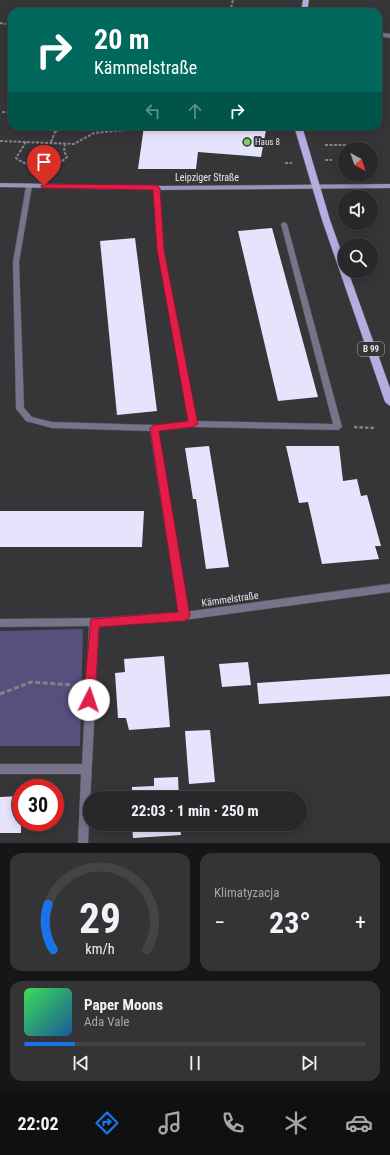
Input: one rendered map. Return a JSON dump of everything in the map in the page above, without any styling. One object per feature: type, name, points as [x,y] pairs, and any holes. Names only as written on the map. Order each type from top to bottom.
[{"type":"main road","name":"B 99","points":[[299,130],[315,187],[390,402]]},
{"type":"main road","name":"Leipziger Straße","points":[[0,185],[156,188],[390,186]]},
{"type":"street","points":[[29,186],[16,262],[20,409],[29,419],[52,425],[154,428],[193,424],[338,427],[284,224]]},
{"type":"street","points":[[156,188],[161,250],[193,424]]},
{"type":"street","points":[[154,428],[184,616]]},
{"type":"street","name":"Kämmelstraße","points":[[0,623],[94,622],[184,616],[390,588]]},
{"type":"street","points":[[83,843],[85,769],[94,622]]},
{"type":"street","points":[[0,769],[85,769]]},
{"type":"path","points":[[0,23],[6,24]]},
{"type":"path","points":[[2,112],[8,113]]},
{"type":"path","points":[[51,142],[56,132],[59,130]]},
{"type":"path","points":[[0,141],[74,144],[94,133],[126,130]]},
{"type":"path","points":[[26,142],[24,149],[16,158],[24,163],[36,165],[51,165],[64,161],[67,157],[64,151],[65,143]]},
{"type":"path","points":[[326,146],[338,146]]},
{"type":"path","points":[[0,694],[31,682],[90,686]]},
{"type":"shaded area","points":[[83,629],[80,746],[0,746],[0,631]]},
{"type":"building","points":[[143,130],[266,130],[261,157],[198,152],[196,169],[138,169]]},
{"type":"building","points":[[272,228],[318,397],[278,401],[238,231]]},
{"type":"building","points":[[135,238],[157,411],[117,415],[100,241]]},
{"type":"building","points":[[209,446],[229,567],[206,569],[196,499],[193,499],[185,448]]},
{"type":"building","points":[[286,446],[339,446],[343,481],[357,479],[361,496],[367,495],[381,546],[375,546],[379,559],[322,564],[308,502],[299,503]]},
{"type":"building","points":[[0,511],[144,511],[142,547],[0,547]]},
{"type":"building","points":[[164,656],[170,727],[129,730],[126,718],[118,718],[115,673],[125,672],[124,659]]},
{"type":"building","points":[[248,662],[251,685],[222,687],[219,664]]},
{"type":"building","points":[[390,674],[390,696],[259,704],[257,683]]},
{"type":"building","points":[[210,730],[215,782],[189,784],[185,731]]},
{"type":"building","points":[[178,777],[179,791],[132,791],[132,787],[154,786],[154,778]]},
{"type":"building","points":[[12,796],[12,831],[21,831],[21,833],[0,833],[0,797]]},
{"type":"building","points":[[132,831],[181,831],[181,835],[133,838]]},
{"type":"place","name":"Haus 8","points":[[247,142]]},
{"type":"route","points":[[44,186],[156,188],[161,250],[193,424],[154,428],[184,616],[94,622],[89,700]]}]
